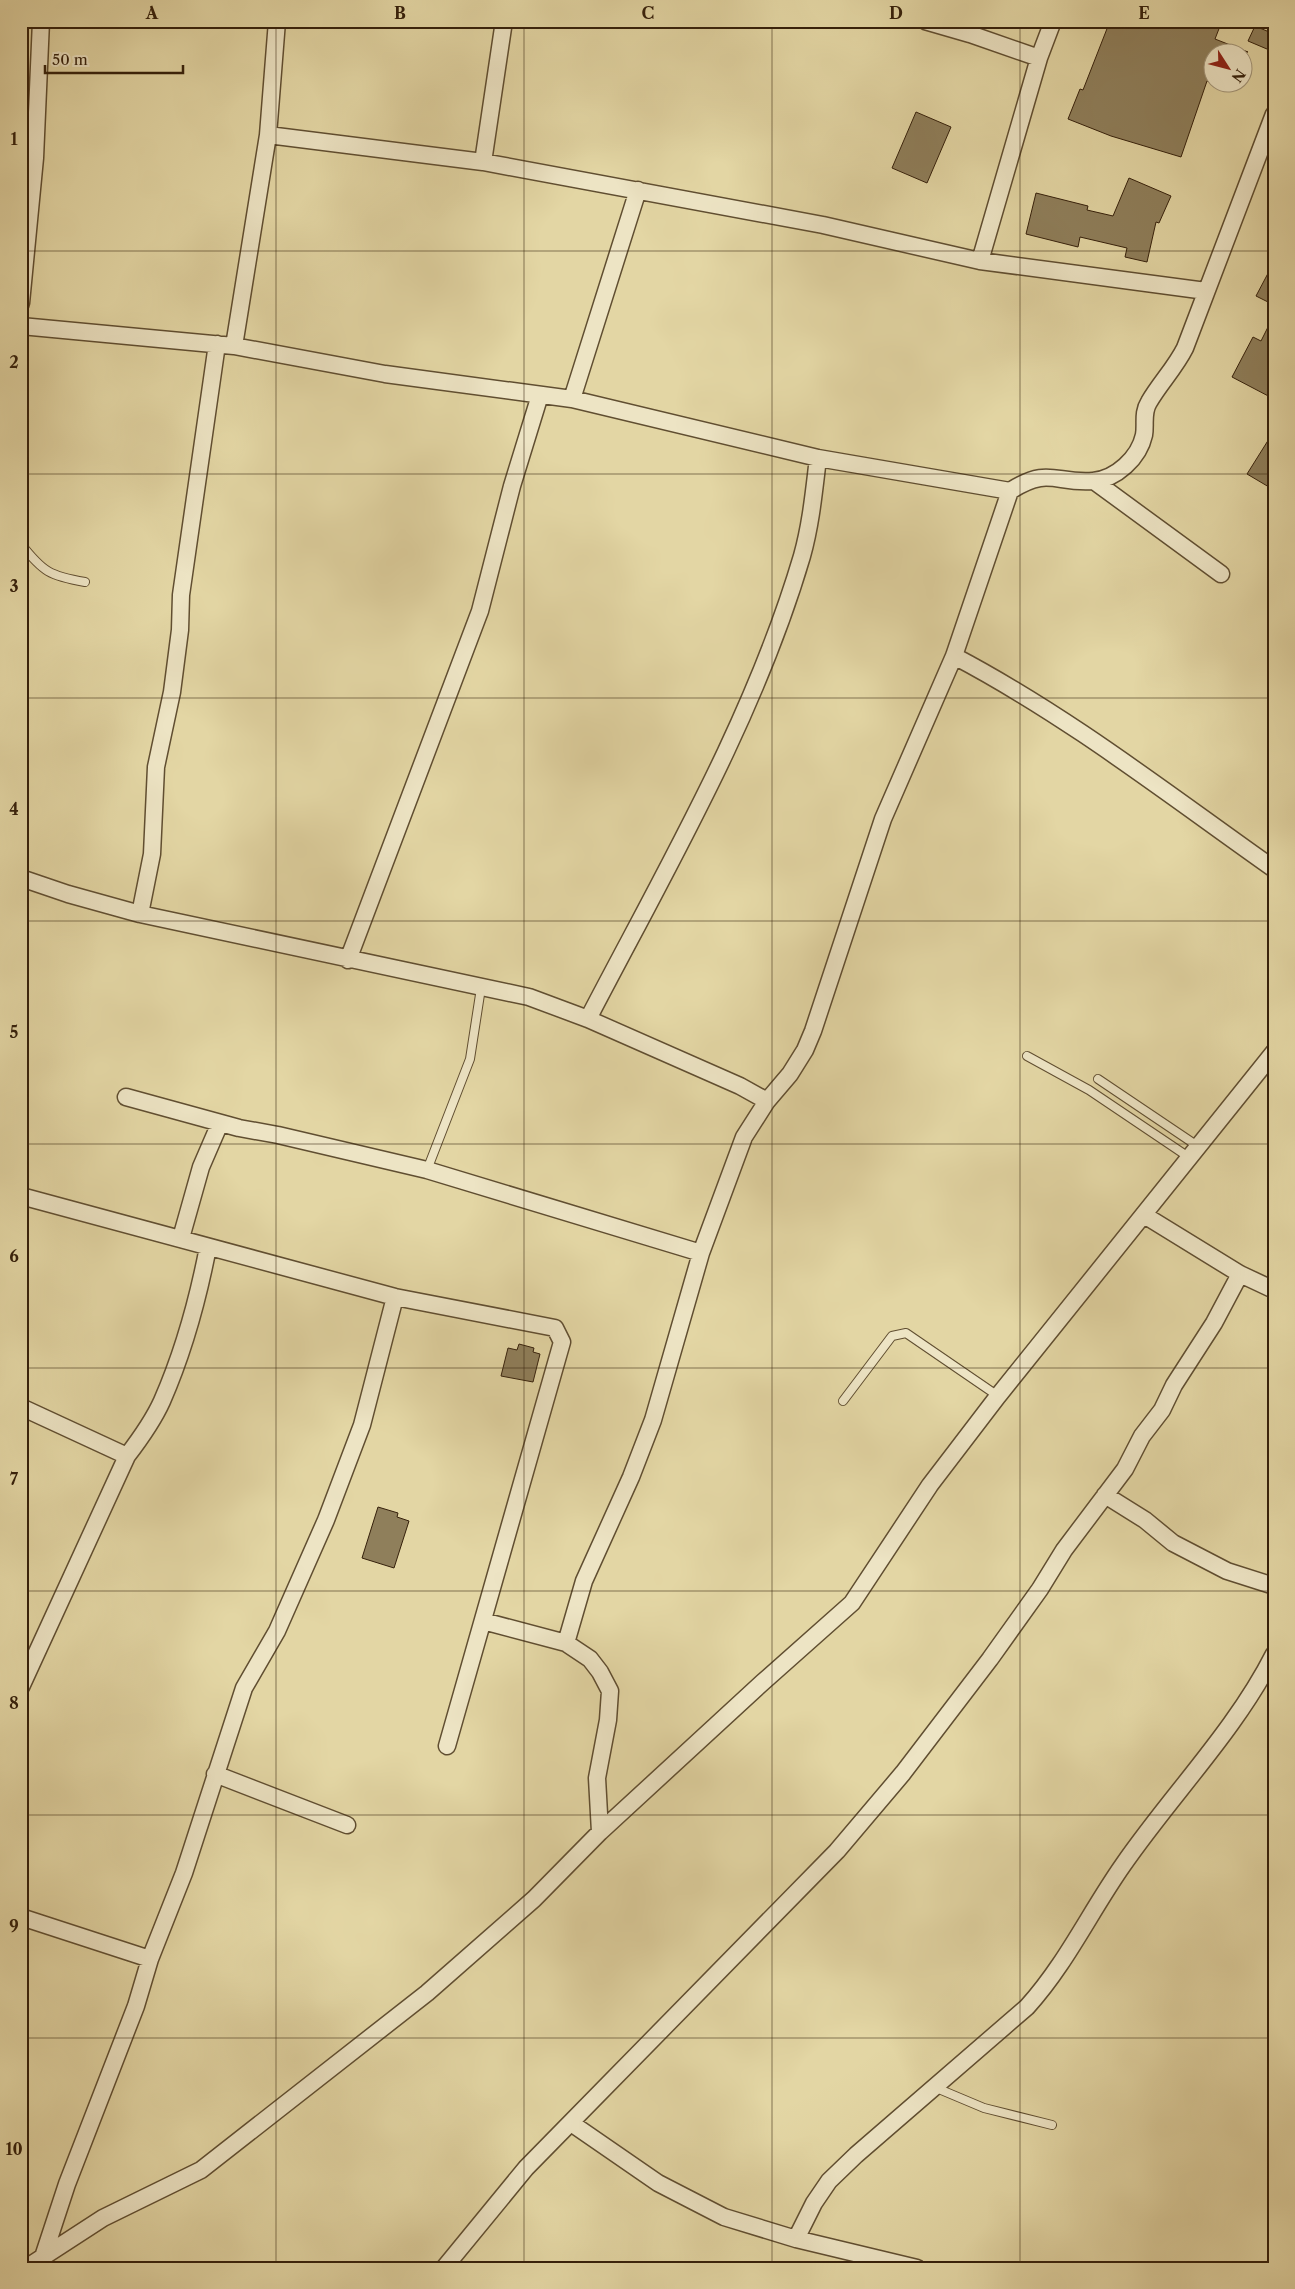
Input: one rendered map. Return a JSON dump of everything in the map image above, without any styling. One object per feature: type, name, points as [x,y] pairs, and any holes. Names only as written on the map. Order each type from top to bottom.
[{"type":"street","points":[[21,302],[35,158],[41,21]]},
{"type":"street","points":[[234,346],[268,135],[277,21]]},
{"type":"street","points":[[483,162],[504,21]]},
{"type":"street","points":[[925,21],[970,34],[1039,58]]},
{"type":"street","points":[[980,260],[1039,58],[1053,21]]},
{"type":"street","points":[[566,1643],[584,1581],[631,1477],[652,1420],[701,1253],[744,1137],[767,1101],[790,1074],[805,1050],[813,1031],[883,819],[954,656],[1010,491],[1025,481],[1042,476],[1094,481],[1109,477],[1126,466],[1137,452],[1144,435],[1144,417],[1148,403],[1179,360],[1274,114]]},
{"type":"street","points":[[268,135],[483,162],[823,225],[980,260],[1206,290]]},
{"type":"street","points":[[572,398],[638,190]]},
{"type":"street","points":[[21,326],[234,346],[385,374],[572,398],[818,458],[1010,491]]},
{"type":"street","points":[[140,914],[152,854],[156,767],[172,692],[180,630],[181,595],[217,344]]},
{"type":"street","points":[[348,960],[480,611],[512,486],[540,395]]},
{"type":"street","points":[[588,1019],[719,766],[756,681],[776,632],[802,555],[812,511],[818,458]]},
{"type":"street","points":[[1094,481],[1221,574]]},
{"type":"street","points":[[954,656],[998,680],[1076,728],[1274,870]]},
{"type":"street","points":[[21,878],[68,894],[140,914],[348,960],[529,997],[588,1019],[740,1086],[767,1101]]},
{"type":"street","points":[[26,2268],[103,2218],[201,2170],[427,1993],[534,1899],[600,1832],[852,1603],[930,1485],[998,1396],[1274,1052]]},
{"type":"street","points":[[126,1097],[220,1124],[427,1170],[701,1253]]},
{"type":"street","points":[[181,1238],[201,1167],[220,1124]]},
{"type":"street","points":[[21,1196],[395,1297],[555,1328],[562,1342],[447,1746]]},
{"type":"street","points":[[1144,1215],[1240,1274],[1274,1290]]},
{"type":"street","points":[[21,1687],[127,1456],[148,1428],[162,1402],[202,1282],[208,1247]]},
{"type":"street","points":[[444,2268],[526,2168],[837,1851],[891,1787],[990,1659],[1040,1589],[1064,1550],[1125,1469],[1142,1436],[1162,1410],[1174,1385],[1214,1323],[1240,1274]]},
{"type":"street","points":[[43,2257],[67,2184],[136,2006],[150,1959],[184,1873],[244,1688],[277,1631],[326,1520],[362,1425],[395,1297]]},
{"type":"street","points":[[21,1406],[127,1456]]},
{"type":"street","points":[[1104,1495],[1145,1520],[1173,1543],[1227,1571],[1274,1586]]},
{"type":"street","points":[[483,1621],[566,1643],[590,1658],[600,1672],[610,1692],[608,1720],[597,1778],[600,1832]]},
{"type":"street","points":[[796,2239],[814,2203],[829,2181],[856,2154],[1027,2007],[1047,1985],[1122,1866],[1226,1728],[1263,1676],[1274,1654]]},
{"type":"street","points":[[215,1774],[347,1825]]},
{"type":"street","points":[[21,1917],[150,1959]]},
{"type":"street","points":[[571,2123],[658,2183],[724,2217],[796,2239],[917,2268]]},
{"type":"lane","points":[[21,544],[37,563],[52,575],[85,582]]},
{"type":"lane","points":[[427,1170],[470,1059],[481,988]]},
{"type":"lane","points":[[1027,1056],[1195,1152]]},
{"type":"lane","points":[[1098,1079],[1195,1152]]},
{"type":"lane","points":[[843,1401],[892,1336],[906,1333],[998,1396]]},
{"type":"lane","points":[[934,2087],[984,2108],[1052,2125]]},
{"type":"building","points":[[1110,21],[1222,21],[1215,39],[1223,42],[1202,42],[1203,92],[1181,157],[1111,136],[1068,119],[1080,89],[1083,90]]},
{"type":"building","points":[[1255,26],[1274,34],[1274,52],[1252,42],[1248,41]]},
{"type":"building","points":[[916,112],[951,127],[927,183],[892,168]]},
{"type":"building","points":[[1129,178],[1171,196],[1159,223],[1156,222],[1147,262],[1125,257],[1127,248],[1080,237],[1078,247],[1026,234],[1036,193],[1088,206],[1087,210],[1113,216]]},
{"type":"building","points":[[1274,262],[1274,305],[1256,296]]},
{"type":"building","points":[[1274,315],[1274,399],[1232,377],[1253,337],[1261,341]]},
{"type":"building","points":[[1274,431],[1274,490],[1247,474]]},
{"type":"building","points":[[519,1344],[534,1348],[533,1352],[540,1354],[533,1382],[501,1376],[508,1348],[517,1350]]},
{"type":"building","points":[[378,1507],[398,1513],[397,1517],[409,1521],[394,1568],[362,1558]]}]
